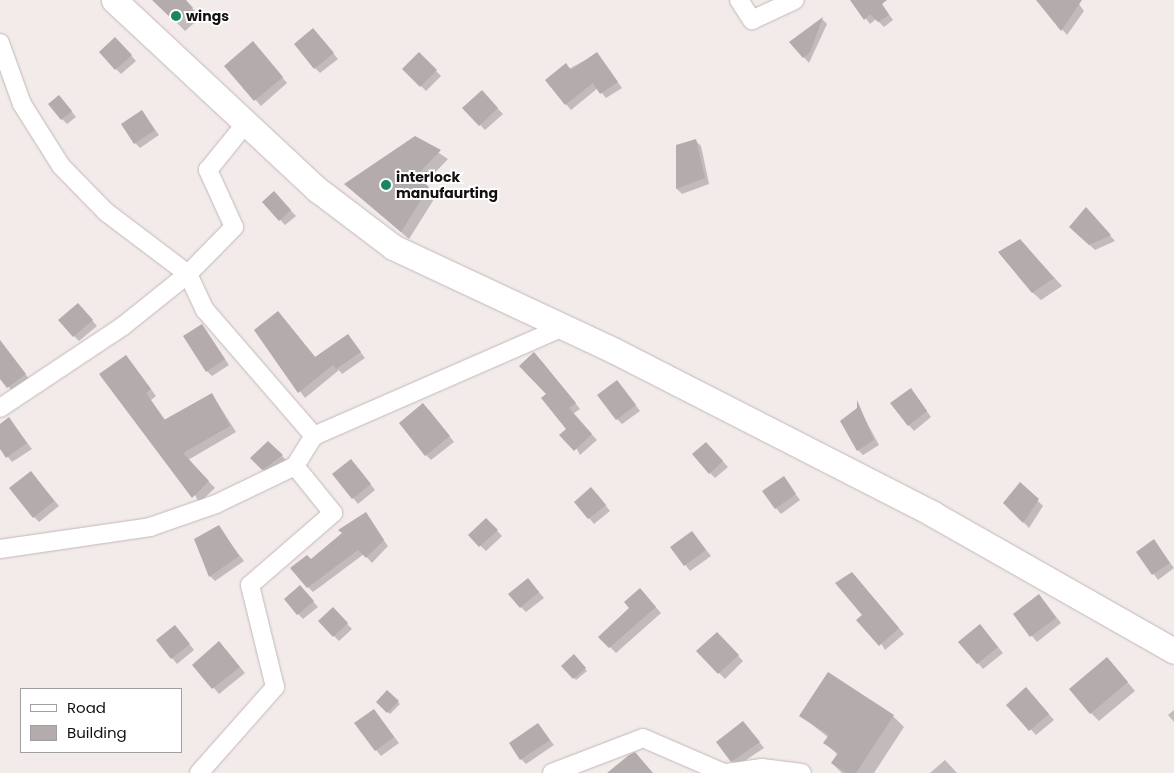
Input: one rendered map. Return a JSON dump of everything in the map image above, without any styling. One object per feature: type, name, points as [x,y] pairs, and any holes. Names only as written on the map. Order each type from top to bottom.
[{"type":"street","points":[[114,0],[318,190],[393,247],[564,326],[933,514],[1174,651]]},
{"type":"street","points":[[739,0],[752,20],[796,0]]},
{"type":"street","points":[[0,43],[22,104],[61,166],[106,212],[188,274],[205,310],[314,436]]},
{"type":"street","points":[[0,408],[122,326],[188,274],[234,227],[208,170],[246,123]]},
{"type":"street","points":[[0,550],[150,527],[216,504],[295,466],[314,436],[564,326]]},
{"type":"street","points":[[200,773],[275,687],[250,585],[333,513],[295,466]]},
{"type":"street","points":[[552,773],[643,738],[725,773],[762,768],[802,773]]},
{"type":"building","name":"wings","points":[[152,0],[186,0],[193,8],[176,23]]},
{"type":"building","points":[[850,0],[887,0],[882,4],[889,15],[878,22],[870,14],[864,20]]},
{"type":"building","points":[[1036,0],[1082,0],[1061,31]]},
{"type":"building","points":[[823,17],[810,52],[803,58],[789,42]]},
{"type":"building","points":[[313,28],[334,53],[314,69],[294,44]]},
{"type":"building","points":[[115,37],[132,55],[115,70],[99,52]]},
{"type":"building","points":[[253,41],[283,77],[254,101],[224,66]]},
{"type":"building","points":[[419,52],[437,70],[420,87],[402,69]]},
{"type":"building","points":[[597,52],[618,82],[600,94],[593,83],[565,105],[545,80],[566,63],[571,70]]},
{"type":"building","points":[[482,90],[498,108],[479,126],[462,108]]},
{"type":"building","points":[[59,95],[72,111],[61,120],[48,104]]},
{"type":"building","points":[[142,110],[155,130],[134,144],[121,124]]},
{"type":"building","name":"interlock manufaurting","points":[[415,136],[441,150],[416,176],[429,187],[401,232],[344,184]]},
{"type":"building","points":[[696,139],[705,178],[676,189],[676,145]]},
{"type":"building","points":[[274,191],[291,210],[279,221],[262,202]]},
{"type":"building","points":[[1086,207],[1111,235],[1089,245],[1069,227]]},
{"type":"building","points":[[1020,239],[1054,278],[1032,293],[998,252]]},
{"type":"building","points":[[78,303],[93,320],[73,337],[58,320]]},
{"type":"building","points":[[278,311],[315,357],[348,334],[361,352],[336,369],[333,365],[298,393],[254,330]]},
{"type":"building","points":[[202,324],[225,359],[206,372],[183,336]]},
{"type":"building","points":[[0,340],[26,374],[7,388],[0,379]]},
{"type":"building","points":[[534,352],[576,403],[569,408],[592,434],[574,451],[559,435],[566,429],[541,398],[546,394],[519,366]]},
{"type":"building","points":[[126,355],[151,389],[146,393],[164,420],[212,393],[230,426],[183,453],[209,481],[192,498],[99,374]]},
{"type":"building","points":[[617,380],[636,405],[616,420],[597,395]]},
{"type":"building","points":[[911,388],[927,411],[908,426],[890,403]]},
{"type":"building","points":[[857,400],[874,440],[857,451],[840,421],[857,408]]},
{"type":"building","points":[[423,403],[450,436],[425,456],[399,423]]},
{"type":"building","points":[[9,417],[27,443],[6,458],[0,449],[0,424]]},
{"type":"building","points":[[268,441],[283,455],[262,470],[250,458]]},
{"type":"building","points":[[706,442],[723,461],[709,474],[692,454]]},
{"type":"building","points":[[351,459],[371,484],[352,499],[332,474]]},
{"type":"building","points":[[31,471],[54,501],[33,518],[9,488]]},
{"type":"building","points":[[784,476],[796,494],[775,509],[762,491]]},
{"type":"building","points":[[1020,482],[1039,499],[1023,523],[1003,503]]},
{"type":"building","points":[[591,487],[606,505],[588,519],[574,502]]},
{"type":"building","points":[[366,512],[384,540],[366,558],[358,550],[307,588],[290,568],[307,555],[311,559],[342,533],[338,530]]},
{"type":"building","points":[[486,518],[498,530],[479,547],[468,535]]},
{"type":"building","points":[[219,525],[239,556],[209,577],[194,539]]},
{"type":"building","points":[[692,531],[706,550],[684,566],[670,547]]},
{"type":"building","points":[[1154,539],[1170,563],[1152,575],[1136,552]]},
{"type":"building","points":[[852,572],[899,628],[879,646],[856,620],[862,615],[835,583]]},
{"type":"building","points":[[528,578],[539,592],[520,608],[508,594]]},
{"type":"building","points":[[300,585],[314,601],[297,615],[284,599]]},
{"type":"building","points":[[640,588],[656,607],[609,648],[598,637],[629,608],[624,602]]},
{"type":"building","points":[[1039,594],[1056,618],[1030,637],[1013,614]]},
{"type":"building","points":[[333,607],[348,623],[333,637],[318,621]]},
{"type":"building","points":[[980,624],[998,647],[977,664],[958,642]]},
{"type":"building","points":[[175,625],[190,644],[171,659],[156,640]]},
{"type":"building","points":[[717,632],[739,655],[718,674],[696,651]]},
{"type":"building","points":[[219,641],[240,667],[212,689],[192,665]]},
{"type":"building","points":[[574,654],[586,668],[573,679],[561,666]]},
{"type":"building","points":[[1107,657],[1128,682],[1090,714],[1069,689]]},
{"type":"building","points":[[828,672],[894,715],[856,773],[846,773],[831,763],[838,753],[823,743],[829,735],[799,716]]},
{"type":"building","points":[[1026,687],[1049,714],[1029,731],[1006,705]]},
{"type":"building","points":[[387,690],[399,701],[387,713],[376,702]]},
{"type":"building","points":[[374,709],[394,737],[375,751],[354,723]]},
{"type":"building","points":[[743,721],[760,742],[731,762],[716,742]]},
{"type":"building","points":[[538,723],[550,740],[520,760],[509,743]]},
{"type":"building","points":[[635,752],[653,773],[607,773],[629,755]]},
{"type":"place","name":"wings","points":[[176,16]]},
{"type":"place","name":"interlock manufaurting","points":[[386,185]]}]
